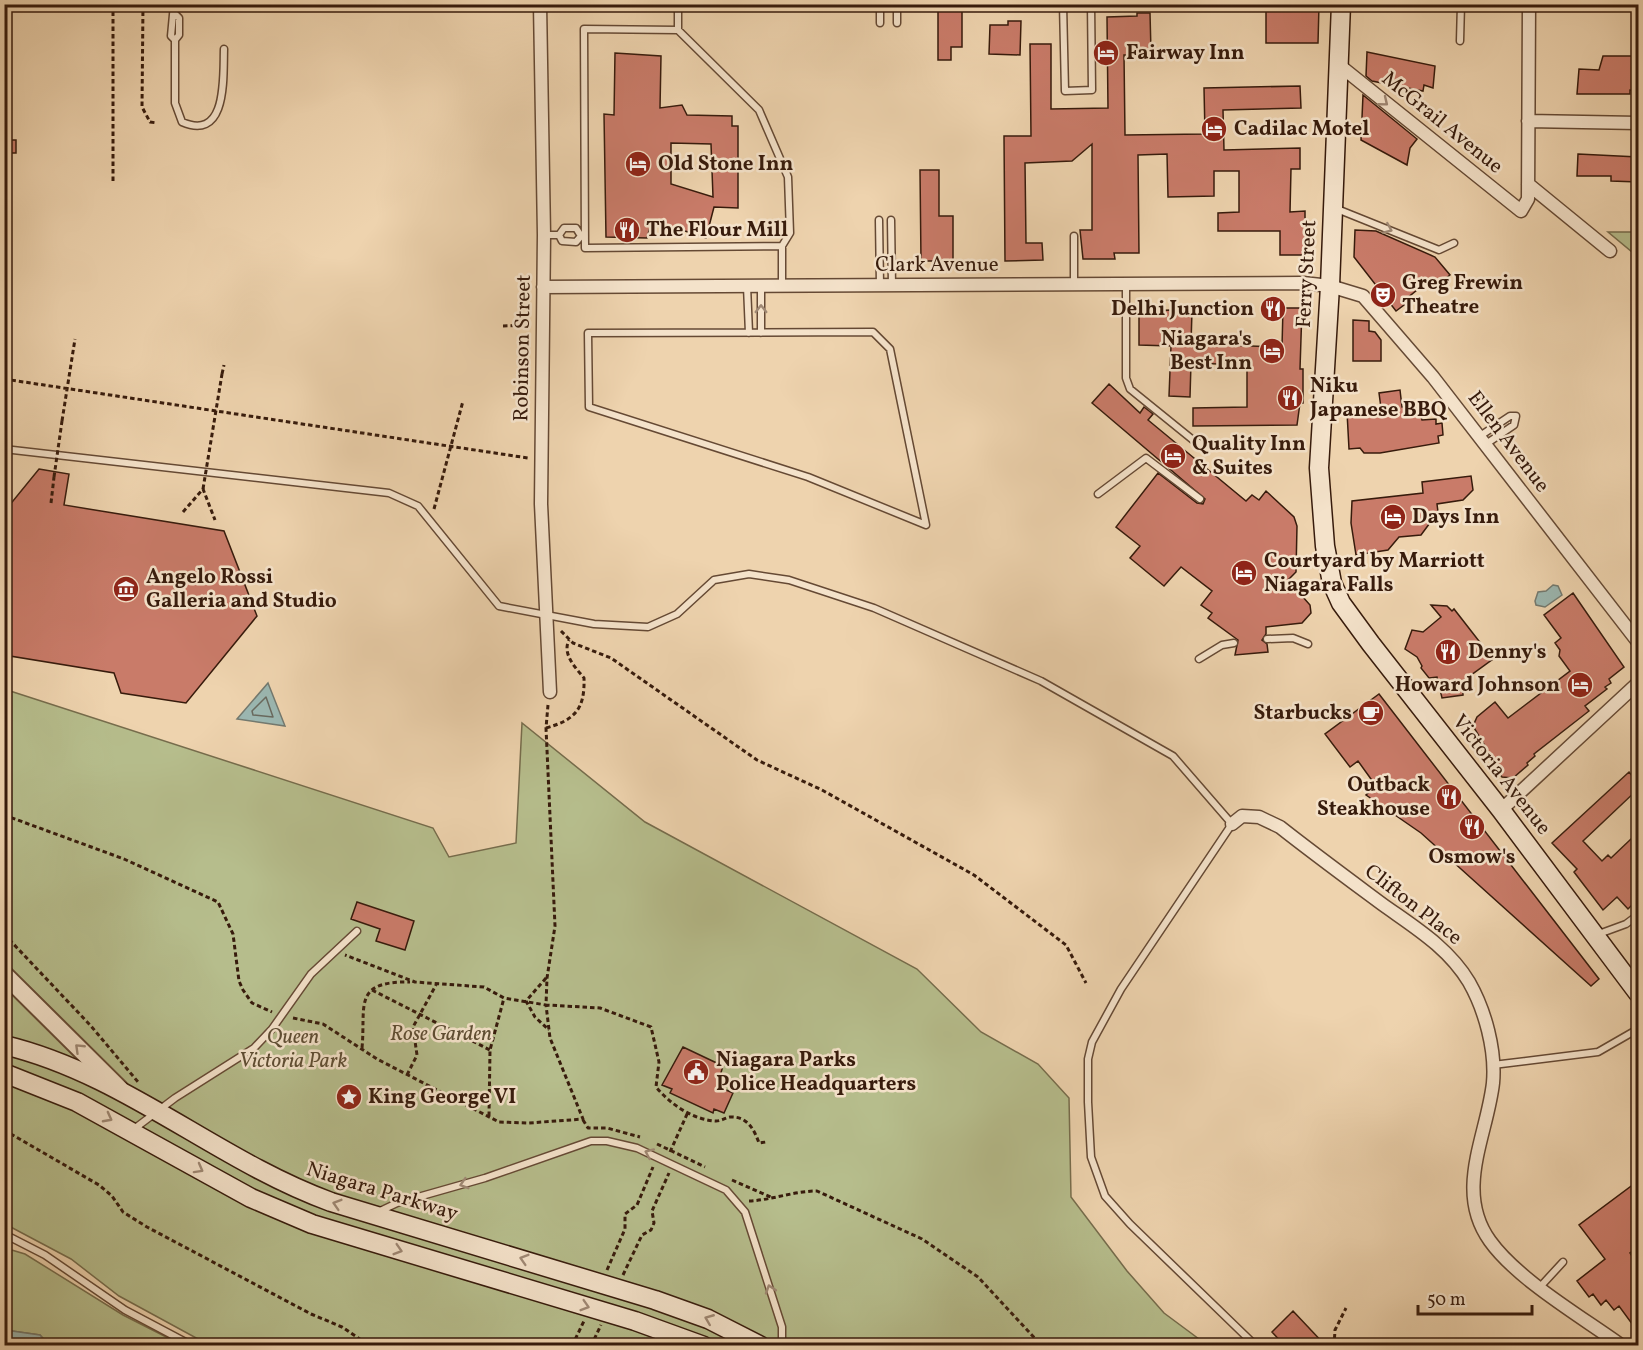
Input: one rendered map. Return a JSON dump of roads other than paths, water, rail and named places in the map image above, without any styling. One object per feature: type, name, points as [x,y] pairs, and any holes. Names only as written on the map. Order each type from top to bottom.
[{"type":"main road","name":"Ferry Street","points":[[1325,546],[1319,468],[1330,286],[1341,4]]},
{"type":"main road","name":"Victoria Avenue","points":[[1325,546],[1332,583],[1341,603],[1634,984]]},
{"type":"main road","name":"Niagara Parkway","points":[[4,1045],[56,1060],[120,1089],[290,1187],[373,1215],[664,1303],[718,1323],[762,1346]]},
{"type":"main road","points":[[4,1073],[77,1102],[251,1198],[312,1224],[643,1324],[704,1346]]},
{"type":"street","name":"Robinson Street","points":[[540,4],[544,235],[542,460],[544,615],[550,692]]},
{"type":"street","points":[[1528,184],[1529,4]]},
{"type":"street","name":"McGrail Avenue","points":[[1339,65],[1521,211],[1528,199],[1528,184]]},
{"type":"street","points":[[1528,122],[1638,123]]},
{"type":"street","name":"McGrail Avenue","points":[[1528,184],[1610,251]]},
{"type":"street","name":"Clark Avenue","points":[[543,287],[1303,283],[1330,286]]},
{"type":"street","name":"Ellen Avenue","points":[[1330,286],[1363,296],[1400,336],[1638,642]]},
{"type":"street","points":[[1501,810],[1638,683]]},
{"type":"street","name":"Clifton Place","points":[[1232,824],[1242,816],[1259,817],[1280,827],[1447,952],[1469,982],[1484,1016],[1493,1065],[1493,1084],[1475,1156],[1473,1185],[1478,1215],[1496,1247],[1508,1261],[1622,1346]]},
{"type":"street","points":[[4,974],[120,1089]]},
{"type":"lane","points":[[174,4],[174,13],[179,18],[179,35],[175,40],[176,103],[182,122],[192,126],[208,123],[221,105],[224,49]]},
{"type":"lane","points":[[678,4],[678,30]]},
{"type":"lane","points":[[880,4],[880,23]]},
{"type":"lane","points":[[897,4],[897,23]]},
{"type":"lane","points":[[1063,4],[1065,91],[1092,90],[1091,4]]},
{"type":"lane","points":[[1460,41],[1461,4]]},
{"type":"lane","points":[[782,246],[585,248],[583,236],[584,29],[678,30],[759,110],[788,177],[790,233],[782,246],[782,285]]},
{"type":"lane","points":[[1333,208],[1439,250],[1454,243]]},
{"type":"lane","points":[[879,220],[886,285]]},
{"type":"lane","points":[[886,285],[891,220]]},
{"type":"lane","points":[[559,235],[564,228],[576,228],[583,236]]},
{"type":"lane","points":[[544,235],[559,235]]},
{"type":"lane","points":[[559,235],[562,241],[576,242],[583,236]]},
{"type":"lane","points":[[1074,236],[1074,284]]},
{"type":"lane","points":[[1126,284],[1126,378],[1130,389],[1193,440],[1209,448]]},
{"type":"lane","points":[[761,285],[761,333]]},
{"type":"lane","points":[[747,286],[749,333]]},
{"type":"lane","points":[[873,332],[890,349],[926,525],[807,477],[589,407],[588,333],[749,333],[873,332]]},
{"type":"lane","points":[[1510,416],[1516,416],[1514,425],[1483,440],[1510,416]]},
{"type":"lane","points":[[4,449],[389,493],[418,506],[499,606],[594,624],[648,627],[677,614],[714,580],[749,574],[789,580],[874,608],[1041,681],[1173,756],[1232,824],[1121,989],[1092,1042],[1088,1059],[1091,1157],[1106,1196],[1130,1224],[1256,1346]]},
{"type":"lane","points":[[1098,494],[1146,458],[1200,499]]},
{"type":"lane","points":[[1267,639],[1293,638],[1308,644]]},
{"type":"lane","points":[[1199,659],[1222,645],[1234,643]]},
{"type":"lane","points":[[1595,935],[1637,919]]},
{"type":"lane","points":[[131,1131],[175,1098],[254,1048],[281,1016],[311,974],[357,932]]},
{"type":"lane","points":[[1493,1065],[1598,1052],[1638,1029]]},
{"type":"lane","points":[[373,1215],[397,1203],[485,1178],[591,1141],[620,1143],[666,1160],[726,1190],[745,1212],[782,1327],[782,1346]]},
{"type":"lane","points":[[4,1234],[45,1255],[125,1310],[193,1346]]},
{"type":"lane","points":[[1540,1287],[1563,1262]]},
{"type":"water","points":[[1553,585],[1558,586],[1562,595],[1545,607],[1536,605],[1538,592],[1546,591]]},
{"type":"water","points":[[268,683],[285,726],[237,719]]},
{"type":"water","points":[[5,1330],[40,1335],[49,1345],[5,1345]]},
{"type":"place","name":"Fairway Inn","points":[[1106,53]]},
{"type":"place","name":"Cadilac Motel","points":[[1214,129]]},
{"type":"place","name":"Old Stone Inn","points":[[638,164]]},
{"type":"place","name":"The Flour Mill","points":[[627,230]]},
{"type":"place","name":"Greg Frewin Theatre","points":[[1383,295]]},
{"type":"place","name":"Delhi Junction","points":[[1273,309]]},
{"type":"place","name":"Niagara's Best Inn","points":[[1272,351]]},
{"type":"place","name":"Niku Japanese BBQ","points":[[1290,398]]},
{"type":"place","name":"Quality Inn & Suites","points":[[1173,456]]},
{"type":"place","name":"Days Inn","points":[[1393,517]]},
{"type":"place","name":"Courtyard by Marriott Niagara Falls","points":[[1244,573]]},
{"type":"place","name":"Angelo Rossi Galleria and Studio","points":[[126,589]]},
{"type":"place","name":"Denny's","points":[[1448,652]]},
{"type":"place","name":"Howard Johnson","points":[[1580,685]]},
{"type":"place","name":"Starbucks","points":[[1371,713]]},
{"type":"place","name":"Outback Steakhouse","points":[[1449,797]]},
{"type":"place","name":"Osmow's","points":[[1472,827]]},
{"type":"place","name":"Niagara Parks Police Headquarters","points":[[696,1072]]},
{"type":"place","name":"King George VI","points":[[349,1097]]},
{"type":"park label","name":"Rose Garden","points":[[441,1034]]},
{"type":"park label","name":"Queen Victoria Park","points":[[293,1049]]}]
